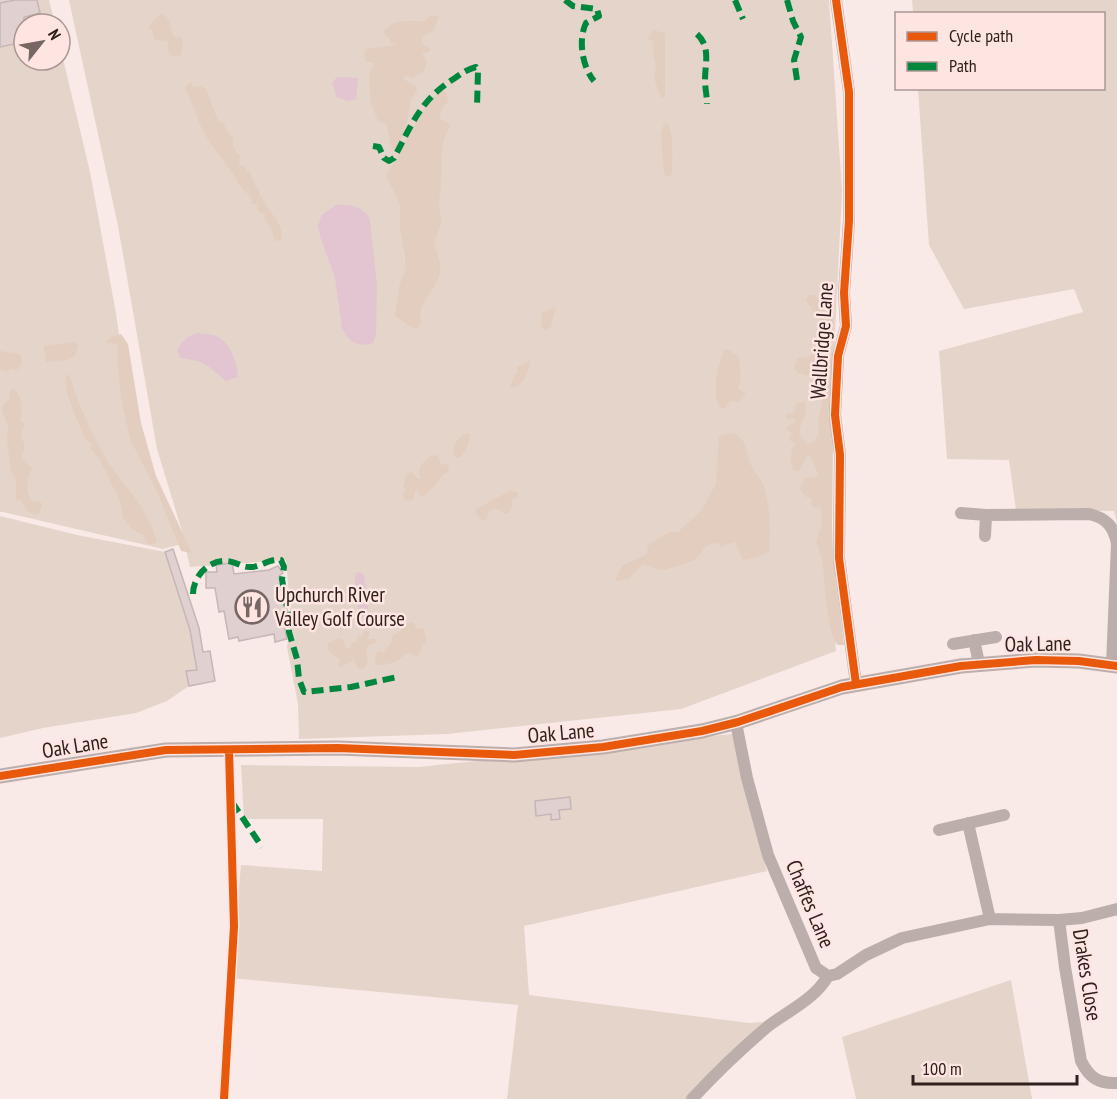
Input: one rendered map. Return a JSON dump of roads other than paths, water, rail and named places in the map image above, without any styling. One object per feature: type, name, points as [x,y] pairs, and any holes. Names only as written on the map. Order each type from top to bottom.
[{"type":"street","name":"Wallbridge Lane","points":[[836,0],[849,92],[849,222],[844,293],[846,326],[838,356],[835,415],[840,455],[839,558],[856,684]]},
{"type":"street","points":[[961,513],[986,515],[1089,514],[1104,518],[1115,532],[1117,544],[1114,665]]},
{"type":"street","points":[[985,536],[986,515]]},
{"type":"street","points":[[953,644],[996,637]]},
{"type":"street","points":[[974,640],[979,663]]},
{"type":"street","name":"Oak Lane","points":[[0,776],[166,750],[338,748],[514,755],[545,753],[674,736],[736,723],[856,684],[979,663],[1066,661],[1114,665]]},
{"type":"street","name":"Chaffes Lane","points":[[736,723],[747,778],[768,855],[816,968],[828,976],[837,974],[866,955],[902,938],[990,919],[1059,920],[1082,918],[1117,909]]},
{"type":"street","points":[[939,830],[1004,815]]},
{"type":"street","points":[[968,823],[990,919]]},
{"type":"street","name":"Drakes Close","points":[[1059,920],[1065,968],[1082,1061],[1087,1072],[1096,1080],[1104,1084],[1117,1083]]},
{"type":"street","points":[[692,1099],[724,1065],[769,1026],[818,990],[828,976]]},
{"type":"place","name":"Upchurch River Valley Golf Course","points":[[252,607]]}]
